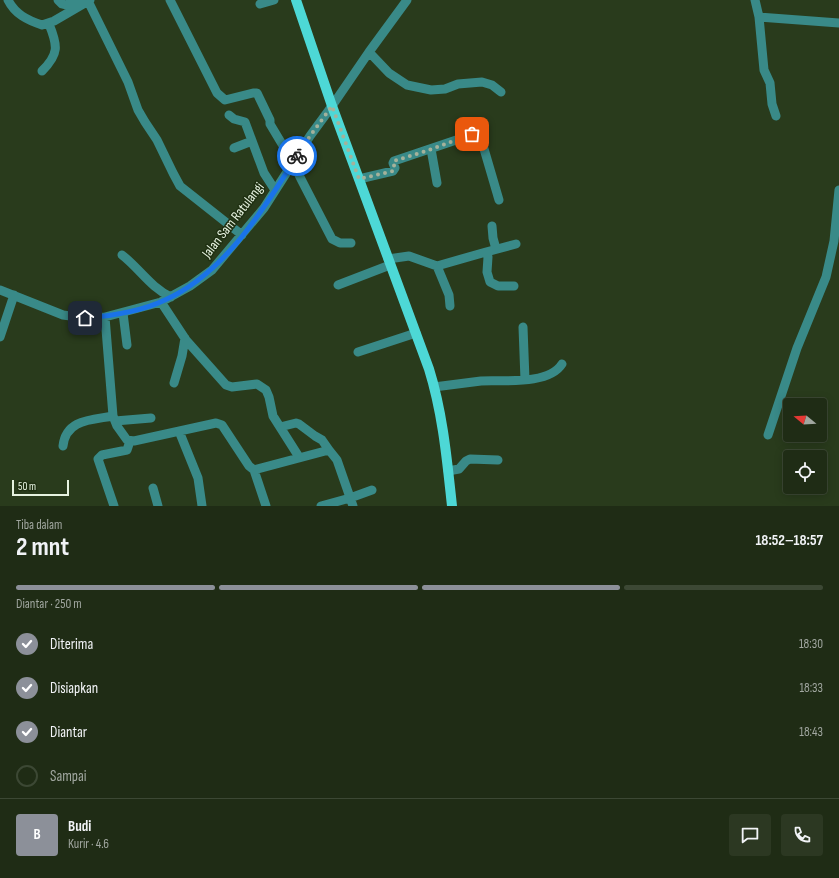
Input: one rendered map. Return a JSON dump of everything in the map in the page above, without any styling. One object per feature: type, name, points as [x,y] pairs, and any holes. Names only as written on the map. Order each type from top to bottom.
[{"type":"main road","points":[[296,0],[332,106],[416,333],[434,387],[443,434],[452,506]]},
{"type":"street","points":[[8,0],[11,7],[21,16],[42,25],[48,24],[87,2]]},
{"type":"street","points":[[58,0],[62,4],[66,5],[75,1],[87,2]]},
{"type":"street","points":[[170,0],[217,93],[225,100],[257,93],[270,120],[270,124],[285,149],[287,151],[292,151],[297,156]]},
{"type":"street","points":[[260,4],[274,0]]},
{"type":"street","name":"Jalan Sam Ratulangi","points":[[0,290],[63,315],[85,318],[105,316],[161,302],[190,286],[212,270],[264,208],[310,136],[406,0]]},
{"type":"street","points":[[755,0],[759,17],[764,70],[770,83],[772,104],[776,116]]},
{"type":"street","points":[[87,2],[128,82],[138,110],[157,140],[172,173],[180,186],[242,235]]},
{"type":"street","points":[[759,17],[839,23]]},
{"type":"street","points":[[42,71],[51,63],[56,52],[54,37],[48,24]]},
{"type":"street","points":[[369,52],[389,73],[407,85],[431,90],[444,89],[458,84],[482,82],[492,85],[501,92]]},
{"type":"street","points":[[228,115],[234,119],[245,122],[264,173],[275,190]]},
{"type":"street","points":[[359,179],[393,171],[395,168],[394,161],[472,134],[476,135],[482,142],[500,200]]},
{"type":"street","points":[[234,148],[252,141]]},
{"type":"street","points":[[431,149],[436,183]]},
{"type":"street","points":[[290,166],[298,173],[332,239],[340,243],[351,243]]},
{"type":"street","points":[[768,435],[797,348],[826,277],[834,241],[839,190]]},
{"type":"street","points":[[492,226],[496,249]]},
{"type":"street","points":[[338,285],[389,262],[409,256],[437,266],[516,244]]},
{"type":"street","points":[[486,252],[488,257],[487,272],[490,282],[498,286],[514,286]]},
{"type":"street","points":[[122,255],[133,263],[163,294],[171,297]]},
{"type":"street","points":[[437,266],[449,295],[450,306]]},
{"type":"street","points":[[0,337],[14,295]]},
{"type":"street","points":[[161,302],[185,338],[226,385],[232,387],[257,384],[266,390],[273,416],[299,457]]},
{"type":"street","points":[[123,312],[127,345]]},
{"type":"street","points":[[105,316],[114,419],[123,436],[130,441],[219,423],[222,425],[249,466],[254,470],[266,506]]},
{"type":"street","points":[[523,327],[525,380]]},
{"type":"street","points":[[358,352],[416,333]]},
{"type":"street","points":[[174,383],[182,356],[185,338]]},
{"type":"street","points":[[434,387],[481,381],[525,380],[552,374],[559,370],[562,364]]},
{"type":"street","points":[[63,446],[64,438],[67,433],[81,422],[151,418]]},
{"type":"street","points":[[280,427],[296,423],[322,440],[337,460],[351,502]]},
{"type":"street","points":[[179,431],[198,478],[202,506]]},
{"type":"street","points":[[114,506],[98,459],[102,455],[127,450],[130,441]]},
{"type":"street","points":[[254,470],[329,450]]},
{"type":"street","points":[[448,471],[459,469],[466,461],[470,459],[498,460]]},
{"type":"street","points":[[153,488],[158,506]]},
{"type":"street","points":[[321,506],[351,502],[372,490]]},
{"type":"way so far","points":[[297,156],[332,106],[359,179],[393,171],[395,168],[393,163],[394,161],[472,134]]},
{"type":"route","points":[[85,318],[105,316],[161,302],[190,286],[212,270],[264,208],[297,156]]}]
